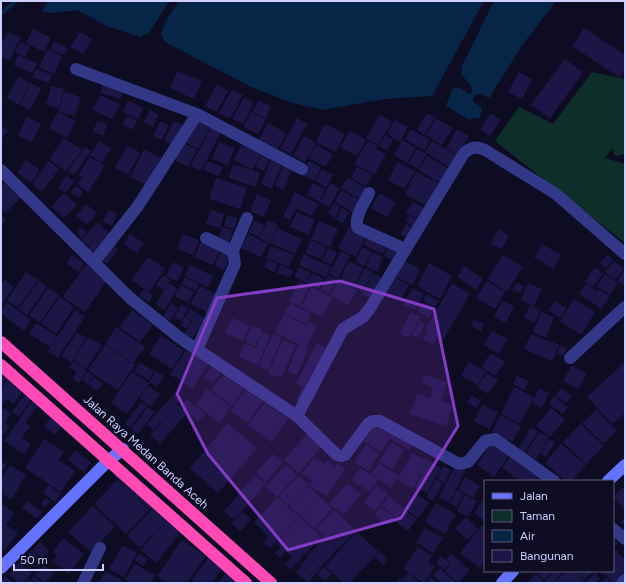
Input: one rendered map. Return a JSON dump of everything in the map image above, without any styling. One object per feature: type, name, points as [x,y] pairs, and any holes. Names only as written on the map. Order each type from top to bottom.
[{"type":"highway","name":"Jalan Raya Medan Banda Aceh","points":[[1,342],[123,449],[271,583]]},
{"type":"highway","points":[[1,365],[246,583]]},
{"type":"street","points":[[76,69],[197,114],[302,169]]},
{"type":"street","points":[[94,262],[138,206],[197,114]]},
{"type":"street","points":[[298,416],[343,329],[363,317],[370,308],[464,152],[474,147],[485,150],[556,194],[625,254]]},
{"type":"street","points":[[1,170],[130,298],[197,349],[298,416],[337,455],[345,455],[368,424],[373,421],[380,421],[459,464],[468,462],[485,441],[495,439],[553,480]]},
{"type":"street","points":[[370,193],[357,219],[356,224],[358,228],[405,248]]},
{"type":"street","points":[[197,349],[234,268],[235,258],[233,252],[247,218]]},
{"type":"street","points":[[206,238],[233,252]]},
{"type":"street","points":[[570,358],[625,307]]},
{"type":"street","points":[[1,568],[108,461],[123,449]]},
{"type":"street","points":[[609,480],[625,465]]},
{"type":"street","points":[[614,530],[625,540]]},
{"type":"street","points":[[83,583],[100,548]]},
{"type":"street","points":[[502,583],[512,572]]},
{"type":"street","points":[[622,583],[625,580]]},
{"type":"highlighted area","points":[[340,281],[434,309],[458,426],[401,518],[288,550],[208,454],[177,394],[217,298]]},
{"type":"green space","points":[[592,72],[625,79],[625,154],[615,156],[612,148],[605,158],[625,164],[625,243],[495,141],[519,107],[553,124]]},
{"type":"water","points":[[13,1],[19,1],[1,16],[1,11]]},
{"type":"water","points":[[48,1],[169,1],[150,32],[140,37],[107,26],[77,10],[55,13],[42,12]]},
{"type":"water","points":[[179,1],[484,1],[432,96],[384,99],[323,110],[292,103],[249,86],[165,42],[161,34],[166,20]]},
{"type":"water","points":[[494,1],[556,1],[521,47],[489,98],[480,94],[474,95],[473,101],[482,108],[480,118],[468,119],[446,106],[452,89],[459,87],[469,94],[472,92],[471,86],[461,74],[462,66]]},
{"type":"building","points":[[584,28],[625,55],[625,70],[620,78],[572,46]]},
{"type":"building","points":[[33,29],[51,38],[44,52],[26,43]]},
{"type":"building","points":[[8,32],[21,38],[9,60],[1,56],[1,44]]},
{"type":"building","points":[[80,32],[92,39],[83,54],[70,47]]},
{"type":"building","points":[[20,42],[30,46],[25,57],[15,52]]},
{"type":"building","points":[[54,42],[68,48],[64,55],[50,49]]},
{"type":"building","points":[[48,49],[62,56],[54,74],[39,67]]},
{"type":"building","points":[[18,55],[37,63],[32,73],[14,65]]},
{"type":"building","points":[[565,59],[583,73],[550,118],[531,105]]},
{"type":"building","points":[[36,69],[52,75],[49,83],[32,77]]},
{"type":"building","points":[[177,71],[202,81],[194,99],[170,88]]},
{"type":"building","points":[[519,72],[532,79],[522,99],[508,92]]},
{"type":"building","points":[[18,77],[30,83],[19,105],[7,98]]},
{"type":"building","points":[[103,81],[124,87],[121,99],[100,93]]},
{"type":"building","points":[[31,83],[41,88],[30,110],[20,105]]},
{"type":"building","points":[[217,84],[228,91],[217,112],[205,106]]},
{"type":"building","points":[[51,86],[64,89],[59,108],[46,105]]},
{"type":"building","points":[[232,89],[243,95],[230,119],[219,113]]},
{"type":"building","points":[[64,92],[81,97],[75,116],[59,112]]},
{"type":"building","points":[[100,95],[120,104],[112,119],[93,110]]},
{"type":"building","points":[[244,97],[254,102],[243,124],[232,119]]},
{"type":"building","points":[[258,100],[271,106],[266,118],[253,112]]},
{"type":"building","points":[[128,101],[143,108],[138,119],[123,112]]},
{"type":"building","points":[[150,110],[159,115],[153,127],[144,122]]},
{"type":"building","points":[[58,112],[76,121],[67,138],[49,128]]},
{"type":"building","points":[[251,112],[266,119],[258,134],[243,127]]},
{"type":"building","points":[[427,113],[435,117],[425,135],[417,130]]},
{"type":"building","points":[[491,113],[501,120],[490,136],[480,129]]},
{"type":"building","points":[[380,114],[392,122],[378,145],[366,138]]},
{"type":"building","points":[[127,115],[137,120],[132,130],[123,125]]},
{"type":"building","points":[[27,117],[41,124],[32,142],[18,136]]},
{"type":"building","points":[[297,118],[307,124],[291,154],[280,149]]},
{"type":"building","points":[[436,118],[453,128],[442,145],[426,135]]},
{"type":"building","points":[[197,120],[210,128],[198,149],[185,142]]},
{"type":"building","points":[[395,120],[408,127],[400,142],[387,134]]},
{"type":"building","points":[[97,121],[107,124],[103,136],[93,132]]},
{"type":"building","points":[[160,121],[169,125],[162,140],[153,136]]},
{"type":"building","points":[[174,121],[184,126],[174,145],[164,141]]},
{"type":"building","points":[[268,123],[286,133],[278,149],[259,139]]},
{"type":"building","points":[[325,124],[345,134],[336,152],[316,142]]},
{"type":"building","points":[[212,125],[222,130],[201,171],[191,166]]},
{"type":"building","points":[[1,126],[8,130],[1,141]]},
{"type":"building","points":[[411,129],[430,140],[424,150],[405,139]]},
{"type":"building","points":[[457,129],[469,136],[457,155],[446,148]]},
{"type":"building","points":[[350,131],[366,140],[357,156],[340,147]]},
{"type":"building","points":[[385,135],[393,140],[387,151],[379,146]]},
{"type":"building","points":[[304,136],[316,143],[305,162],[293,155]]},
{"type":"building","points":[[64,138],[82,150],[66,171],[49,159]]},
{"type":"building","points":[[402,140],[416,148],[407,163],[394,155]]},
{"type":"building","points":[[99,141],[111,149],[102,163],[90,155]]},
{"type":"building","points":[[368,141],[377,146],[376,149],[386,154],[374,175],[354,164]]},
{"type":"building","points":[[432,141],[456,155],[449,167],[425,152]]},
{"type":"building","points":[[219,142],[235,148],[228,165],[212,159]]},
{"type":"building","points":[[243,142],[263,151],[253,170],[234,160]]},
{"type":"building","points":[[183,143],[197,150],[188,167],[175,160]]},
{"type":"building","points":[[316,145],[333,154],[326,167],[309,158]]},
{"type":"building","points":[[127,146],[140,153],[128,175],[115,168]]},
{"type":"building","points":[[85,147],[91,151],[74,175],[68,171]]},
{"type":"building","points":[[144,149],[161,158],[147,185],[130,177]]},
{"type":"building","points":[[417,149],[427,154],[418,169],[408,163]]},
{"type":"building","points":[[262,154],[270,158],[264,171],[256,167]]},
{"type":"building","points":[[427,156],[449,169],[440,183],[419,170]]},
{"type":"building","points":[[90,157],[105,166],[88,192],[77,184],[82,177],[78,175]]},
{"type":"building","points":[[26,160],[40,170],[31,183],[17,173]]},
{"type":"building","points":[[271,160],[282,164],[272,189],[261,184]]},
{"type":"building","points":[[49,161],[59,169],[42,192],[32,184]]},
{"type":"building","points":[[207,161],[223,167],[219,176],[203,170]]},
{"type":"building","points":[[309,161],[321,167],[314,181],[301,175]]},
{"type":"building","points":[[398,162],[415,171],[404,189],[388,180]]},
{"type":"building","points":[[233,164],[260,173],[256,187],[229,178]]},
{"type":"building","points":[[284,164],[293,167],[284,190],[275,186]]},
{"type":"building","points":[[357,167],[372,175],[366,186],[351,178]]},
{"type":"building","points":[[322,169],[333,175],[326,188],[315,181]]},
{"type":"building","points":[[416,172],[438,183],[427,206],[405,194]]},
{"type":"building","points":[[66,175],[74,181],[66,193],[58,188]]},
{"type":"building","points":[[216,178],[247,188],[240,209],[209,199]]},
{"type":"building","points":[[348,178],[368,189],[362,200],[341,188]]},
{"type":"building","points":[[6,180],[23,195],[6,213],[1,208],[1,185]]},
{"type":"building","points":[[313,183],[325,189],[319,202],[307,195]]},
{"type":"building","points":[[330,183],[340,188],[329,207],[320,202]]},
{"type":"building","points":[[75,186],[83,191],[79,198],[71,192]]},
{"type":"building","points":[[341,190],[361,201],[355,213],[335,202]]},
{"type":"building","points":[[295,192],[318,204],[312,216],[296,208],[290,220],[283,217]]},
{"type":"building","points":[[64,193],[77,205],[64,218],[51,207]]},
{"type":"building","points":[[379,193],[396,202],[387,217],[371,208]]},
{"type":"building","points":[[257,194],[271,200],[264,217],[250,211]]},
{"type":"building","points":[[412,202],[426,208],[421,220],[406,213]]},
{"type":"building","points":[[334,203],[340,207],[335,218],[328,214]]},
{"type":"building","points":[[86,204],[97,213],[87,225],[76,216]]},
{"type":"building","points":[[342,208],[349,212],[343,223],[336,219]]},
{"type":"building","points":[[108,210],[117,214],[112,226],[103,222]]},
{"type":"building","points":[[211,210],[224,214],[220,228],[206,224]]},
{"type":"building","points":[[297,212],[315,220],[309,235],[290,227]]},
{"type":"building","points":[[1,215],[6,219],[1,226]]},
{"type":"building","points":[[227,215],[237,218],[234,229],[224,226]]},
{"type":"building","points":[[409,215],[419,221],[415,227],[406,222]]},
{"type":"building","points":[[268,220],[278,225],[269,243],[259,238]]},
{"type":"building","points":[[254,221],[264,225],[259,237],[249,232]]},
{"type":"building","points":[[319,221],[338,229],[330,247],[311,239]]},
{"type":"building","points":[[98,222],[111,236],[94,255],[87,249],[96,238],[88,246],[81,240]]},
{"type":"building","points":[[406,224],[415,229],[409,239],[400,234]]},
{"type":"building","points":[[350,225],[367,234],[356,257],[338,248]]},
{"type":"building","points":[[81,227],[87,232],[82,238],[77,232]]},
{"type":"building","points":[[222,227],[233,230],[229,242],[218,239]]},
{"type":"building","points":[[277,228],[302,239],[295,254],[270,243]]},
{"type":"building","points":[[498,229],[509,235],[502,249],[491,244]]},
{"type":"building","points":[[369,233],[389,243],[383,254],[363,245]]},
{"type":"building","points":[[130,234],[144,243],[137,253],[124,244]]},
{"type":"building","points":[[182,234],[199,240],[193,255],[177,249]]},
{"type":"building","points":[[248,234],[268,244],[261,257],[241,248]]},
{"type":"building","points":[[311,240],[326,247],[321,259],[305,253]]},
{"type":"building","points":[[201,242],[220,251],[213,265],[194,257]]},
{"type":"building","points":[[390,243],[403,249],[397,262],[384,256]]},
{"type":"building","points":[[542,244],[561,255],[553,269],[534,257]]},
{"type":"building","points":[[112,245],[118,250],[107,264],[100,259]]},
{"type":"building","points":[[271,246],[294,255],[289,267],[266,258]]},
{"type":"building","points":[[362,247],[372,252],[365,266],[355,262]]},
{"type":"building","points":[[328,248],[337,252],[331,265],[322,260]]},
{"type":"building","points":[[221,251],[231,255],[224,270],[215,266]]},
{"type":"building","points":[[341,251],[350,256],[338,279],[329,274]]},
{"type":"building","points":[[373,252],[383,257],[377,272],[366,267]]},
{"type":"building","points":[[304,254],[331,267],[326,277],[299,265]]},
{"type":"building","points":[[72,255],[84,263],[79,272],[67,264]]},
{"type":"building","points":[[503,255],[523,267],[507,292],[487,279]]},
{"type":"building","points":[[607,255],[613,260],[606,268],[600,263]]},
{"type":"building","points":[[148,257],[165,269],[149,292],[132,280]]},
{"type":"building","points":[[267,260],[278,264],[274,272],[264,267]]},
{"type":"building","points":[[349,261],[363,268],[354,286],[340,279]]},
{"type":"building","points":[[404,261],[420,269],[413,285],[396,277]]},
{"type":"building","points":[[614,261],[624,269],[615,280],[605,272]]},
{"type":"building","points":[[173,262],[184,268],[177,281],[166,276]]},
{"type":"building","points":[[429,263],[452,276],[440,299],[417,286]]},
{"type":"building","points":[[86,264],[108,279],[85,312],[63,297]]},
{"type":"building","points":[[190,265],[213,276],[208,287],[185,276]]},
{"type":"building","points":[[280,265],[293,270],[290,277],[277,273]]},
{"type":"building","points":[[464,266],[483,279],[476,290],[457,277]]},
{"type":"building","points":[[299,267],[311,273],[306,283],[294,276]]},
{"type":"building","points":[[595,267],[603,273],[593,287],[585,282]]},
{"type":"building","points":[[365,268],[373,272],[363,292],[354,287]]},
{"type":"building","points":[[625,270],[625,287],[617,281]]},
{"type":"building","points":[[26,272],[38,280],[18,308],[7,300]]},
{"type":"building","points":[[312,273],[324,279],[319,289],[307,283]]},
{"type":"building","points":[[373,273],[384,279],[374,299],[363,294]]},
{"type":"building","points":[[605,274],[618,283],[610,295],[597,286]]},
{"type":"building","points":[[163,275],[170,280],[164,290],[156,285]]},
{"type":"building","points":[[328,275],[337,279],[329,294],[321,290]]},
{"type":"building","points":[[392,276],[409,285],[400,301],[383,292]]},
{"type":"building","points":[[185,277],[199,284],[196,291],[182,284]]},
{"type":"building","points":[[5,280],[14,287],[1,305],[1,286]]},
{"type":"building","points":[[39,280],[47,286],[27,315],[19,309]]},
{"type":"building","points":[[338,280],[357,290],[348,305],[330,295]]},
{"type":"building","points":[[299,281],[309,286],[300,306],[289,301]]},
{"type":"building","points":[[487,281],[505,292],[495,309],[476,298]]},
{"type":"building","points":[[169,283],[178,289],[164,310],[155,304]]},
{"type":"building","points":[[452,283],[470,294],[443,340],[437,337],[433,345],[423,339],[428,332],[425,330]]},
{"type":"building","points":[[516,283],[524,286],[521,293],[513,290]]},
{"type":"building","points":[[528,283],[542,289],[534,306],[521,300]]},
{"type":"building","points":[[586,284],[597,291],[590,301],[579,294]]},
{"type":"building","points":[[181,285],[194,292],[188,303],[175,296]]},
{"type":"building","points":[[200,286],[216,294],[207,312],[191,304]]},
{"type":"building","points":[[311,287],[332,298],[322,317],[301,307]]},
{"type":"building","points":[[48,288],[59,295],[40,323],[29,315]]},
{"type":"building","points":[[412,288],[424,294],[416,310],[403,305]]},
{"type":"building","points":[[144,289],[153,295],[149,302],[139,296]]},
{"type":"building","points":[[599,289],[610,296],[601,309],[590,301]]},
{"type":"building","points":[[427,294],[439,301],[434,308],[423,300]]},
{"type":"building","points":[[60,297],[74,307],[56,334],[41,323]]},
{"type":"building","points":[[574,299],[595,312],[581,335],[560,321]]},
{"type":"building","points":[[502,301],[514,306],[506,323],[494,317]]},
{"type":"building","points":[[555,301],[566,308],[560,318],[549,310]]},
{"type":"building","points":[[7,302],[31,320],[24,331],[1,313],[1,310]]},
{"type":"building","points":[[423,302],[434,309],[429,318],[417,311]]},
{"type":"building","points":[[171,303],[178,308],[170,321],[163,317]]},
{"type":"building","points":[[290,303],[311,314],[306,324],[285,313]]},
{"type":"building","points":[[181,304],[188,307],[182,321],[174,318]]},
{"type":"building","points":[[530,305],[540,310],[535,323],[524,318]]},
{"type":"building","points":[[190,309],[196,312],[186,329],[180,325]]},
{"type":"building","points":[[75,310],[85,317],[58,358],[48,351]]},
{"type":"building","points":[[132,310],[153,325],[140,342],[119,327]]},
{"type":"building","points":[[411,312],[420,317],[409,338],[400,334]]},
{"type":"building","points":[[541,312],[554,317],[546,338],[533,332]]},
{"type":"building","points":[[196,313],[204,318],[193,338],[184,334]]},
{"type":"building","points":[[284,314],[307,326],[309,322],[317,326],[306,348],[275,332]]},
{"type":"building","points":[[232,318],[250,326],[243,341],[225,333]]},
{"type":"building","points":[[474,320],[484,324],[481,331],[471,326]]},
{"type":"building","points":[[419,321],[425,324],[418,338],[412,335]]},
{"type":"building","points":[[36,323],[57,336],[50,347],[29,334]]},
{"type":"building","points":[[253,325],[263,330],[255,346],[245,341]]},
{"type":"building","points":[[116,327],[145,347],[133,363],[105,344]]},
{"type":"building","points":[[492,331],[507,339],[499,354],[484,345]]},
{"type":"building","points":[[77,332],[86,338],[71,362],[61,356]]},
{"type":"building","points":[[262,333],[270,336],[258,365],[239,357],[245,343],[256,348]]},
{"type":"building","points":[[273,334],[282,338],[268,370],[259,366]]},
{"type":"building","points":[[531,334],[559,345],[552,361],[524,349]]},
{"type":"building","points":[[161,335],[184,351],[172,369],[149,354]]},
{"type":"building","points":[[88,337],[102,345],[86,369],[73,360]]},
{"type":"building","points":[[283,340],[296,345],[281,378],[268,373]]},
{"type":"building","points":[[317,343],[330,350],[303,403],[296,400],[303,387],[296,383]]},
{"type":"building","points":[[105,345],[135,365],[118,390],[88,370]]},
{"type":"building","points":[[298,345],[308,349],[297,375],[288,371]]},
{"type":"building","points":[[560,345],[567,348],[563,356],[557,353]]},
{"type":"building","points":[[189,346],[211,360],[192,389],[170,374]]},
{"type":"building","points":[[491,353],[505,362],[495,376],[481,367]]},
{"type":"building","points":[[73,361],[87,371],[79,383],[72,378],[77,372],[69,367]]},
{"type":"building","points":[[469,362],[486,371],[478,385],[461,376]]},
{"type":"building","points":[[625,362],[625,413],[612,424],[587,397]]},
{"type":"building","points":[[140,363],[154,371],[149,380],[134,371]]},
{"type":"building","points":[[572,365],[587,373],[578,389],[563,381]]},
{"type":"building","points":[[212,366],[221,373],[213,383],[204,376]]},
{"type":"building","points":[[156,371],[164,376],[157,387],[149,382]]},
{"type":"building","points":[[226,371],[246,386],[232,406],[211,390]]},
{"type":"building","points":[[88,372],[94,376],[87,384],[82,380]]},
{"type":"building","points":[[132,372],[149,383],[127,414],[111,403]]},
{"type":"building","points":[[1,373],[7,377],[1,386]]},
{"type":"building","points":[[487,373],[498,380],[488,394],[477,387]]},
{"type":"building","points":[[424,375],[447,382],[441,401],[453,405],[446,426],[410,414],[417,394],[430,398],[433,387],[422,383]]},
{"type":"building","points":[[517,376],[529,381],[524,390],[513,384]]},
{"type":"building","points":[[94,377],[103,384],[97,391],[88,384]]},
{"type":"building","points":[[8,378],[24,389],[14,404],[7,399],[3,404],[1,403],[1,389]]},
{"type":"building","points":[[148,386],[160,394],[151,407],[139,398]]},
{"type":"building","points":[[248,386],[265,398],[248,423],[230,411]]},
{"type":"building","points":[[514,387],[534,397],[520,424],[501,414]]},
{"type":"building","points":[[539,388],[549,393],[542,408],[532,403]]},
{"type":"building","points":[[561,388],[572,396],[566,403],[555,395]]},
{"type":"building","points":[[207,389],[231,407],[219,423],[196,405]]},
{"type":"building","points":[[27,392],[34,396],[19,417],[12,412]]},
{"type":"building","points":[[176,392],[182,398],[177,404],[187,413],[160,444],[150,435],[175,408],[153,430],[147,424]]},
{"type":"building","points":[[472,395],[481,401],[476,408],[467,403]]},
{"type":"building","points":[[554,396],[568,407],[563,414],[549,404]]},
{"type":"building","points":[[187,399],[205,414],[198,421],[181,406]]},
{"type":"building","points":[[32,401],[38,405],[25,423],[30,426],[22,438],[31,444],[24,454],[4,441]]},
{"type":"building","points":[[141,402],[147,406],[130,428],[125,424]]},
{"type":"building","points":[[265,402],[288,419],[271,442],[248,425]]},
{"type":"building","points":[[482,405],[498,412],[490,429],[474,422]]},
{"type":"building","points":[[148,407],[155,412],[138,434],[131,429]]},
{"type":"building","points":[[4,408],[11,413],[5,423],[10,426],[1,439],[1,412]]},
{"type":"building","points":[[551,408],[565,419],[550,437],[536,426]]},
{"type":"building","points":[[596,410],[617,430],[604,444],[582,423]]},
{"type":"building","points":[[501,415],[521,426],[512,442],[492,431]]},
{"type":"building","points":[[52,416],[63,425],[55,435],[44,426]]},
{"type":"building","points":[[228,423],[257,448],[218,493],[190,468]]},
{"type":"building","points":[[376,423],[393,434],[381,452],[364,441]]},
{"type":"building","points":[[581,424],[604,446],[586,464],[563,442]]},
{"type":"building","points":[[531,427],[538,431],[525,453],[518,449]]},
{"type":"building","points":[[396,430],[415,441],[410,450],[390,439]]},
{"type":"building","points":[[309,431],[324,444],[299,473],[284,460]]},
{"type":"building","points":[[539,432],[549,437],[535,460],[526,454]]},
{"type":"building","points":[[44,439],[64,452],[58,460],[75,471],[61,492],[25,468]]},
{"type":"building","points":[[549,439],[555,443],[546,457],[540,453]]},
{"type":"building","points":[[392,442],[404,450],[392,469],[379,461]]},
{"type":"building","points":[[491,443],[509,455],[494,477],[477,465]]},
{"type":"building","points":[[366,444],[380,453],[369,471],[354,462]]},
{"type":"building","points":[[561,444],[586,465],[573,480],[565,480],[545,463]]},
{"type":"building","points":[[75,450],[91,462],[84,472],[68,460]]},
{"type":"building","points":[[412,453],[428,461],[413,488],[397,480]]},
{"type":"building","points":[[273,454],[283,462],[266,482],[256,473]]},
{"type":"building","points":[[511,456],[544,480],[519,480],[502,468]]},
{"type":"building","points":[[314,457],[324,464],[327,460],[335,466],[338,463],[346,469],[326,496],[309,485],[312,481],[302,474]]},
{"type":"building","points":[[1,461],[7,465],[1,473]]},
{"type":"building","points":[[428,461],[441,468],[427,493],[415,488]]},
{"type":"building","points":[[379,463],[399,476],[391,488],[371,474]]},
{"type":"building","points":[[456,464],[466,469],[449,503],[439,497]]},
{"type":"building","points":[[10,465],[26,475],[11,500],[1,493],[1,479]]},
{"type":"building","points":[[286,465],[297,475],[277,497],[266,486]]},
{"type":"building","points":[[443,466],[451,470],[445,483],[436,478]]},
{"type":"building","points":[[360,468],[378,479],[370,492],[352,480]]},
{"type":"building","points":[[117,470],[128,479],[124,484],[113,475]]},
{"type":"building","points":[[255,475],[266,484],[234,520],[224,511]]},
{"type":"building","points":[[299,476],[309,485],[288,505],[279,496]]},
{"type":"building","points":[[465,477],[480,486],[473,498],[458,489]]},
{"type":"building","points":[[436,479],[443,483],[433,501],[426,497]]},
{"type":"building","points":[[117,480],[149,510],[126,534],[94,504]]},
{"type":"building","points":[[128,481],[138,490],[133,495],[124,486]]},
{"type":"building","points":[[347,483],[361,494],[344,515],[329,504]]},
{"type":"building","points":[[49,485],[61,494],[55,502],[43,493]]},
{"type":"building","points":[[376,485],[388,493],[376,511],[364,503]]},
{"type":"building","points":[[309,486],[320,497],[300,516],[289,505]]},
{"type":"building","points":[[625,486],[625,506],[623,508],[614,497],[614,495]]},
{"type":"building","points":[[139,490],[144,495],[139,500],[134,495]]},
{"type":"building","points":[[457,490],[464,494],[457,507],[450,503]]},
{"type":"building","points":[[415,493],[429,503],[418,518],[404,508]]},
{"type":"building","points":[[144,495],[154,504],[149,509],[140,500]]},
{"type":"building","points":[[465,495],[477,501],[468,517],[457,511]]},
{"type":"building","points":[[389,496],[404,509],[397,518],[381,505]]},
{"type":"building","points":[[278,497],[299,517],[270,548],[264,542],[269,537],[254,522]]},
{"type":"building","points":[[320,497],[332,509],[314,528],[301,516]]},
{"type":"building","points":[[45,498],[50,501],[45,507],[41,503]]},
{"type":"building","points":[[484,498],[484,520],[474,513]]},
{"type":"building","points":[[27,501],[42,512],[37,519],[22,508]]},
{"type":"building","points":[[1,503],[14,513],[6,525],[18,533],[4,551],[1,549]]},
{"type":"building","points":[[436,503],[456,514],[445,534],[425,522]]},
{"type":"building","points":[[93,506],[115,527],[91,552],[68,532]]},
{"type":"building","points":[[381,507],[394,517],[387,525],[374,515]]},
{"type":"building","points":[[153,508],[181,532],[156,563],[141,550],[163,523],[140,548],[127,536]]},
{"type":"building","points":[[334,510],[346,521],[327,539],[316,528]]},
{"type":"building","points":[[405,510],[417,519],[408,531],[396,522]]},
{"type":"building","points":[[243,512],[251,520],[240,531],[232,523]]},
{"type":"building","points":[[300,517],[321,537],[290,570],[285,564],[292,557],[286,551],[280,558],[275,553],[281,547],[276,543]]},
{"type":"building","points":[[466,517],[478,529],[467,540],[455,528]]},
{"type":"building","points":[[625,517],[625,525],[621,522]]},
{"type":"building","points":[[346,521],[356,531],[338,549],[328,540]]},
{"type":"building","points":[[482,525],[484,527],[484,563],[480,568],[460,553]]},
{"type":"building","points":[[425,528],[443,538],[433,553],[416,542]]},
{"type":"building","points":[[357,532],[379,552],[349,583],[343,583],[325,566]]},
{"type":"building","points":[[324,537],[337,549],[321,567],[307,556]]},
{"type":"building","points":[[63,538],[84,554],[69,574],[52,561],[57,555],[53,552]]},
{"type":"building","points":[[614,539],[618,544],[614,547]]},
{"type":"building","points":[[182,540],[206,556],[187,583],[167,583],[157,576]]},
{"type":"building","points":[[40,542],[49,551],[42,558],[33,550]]},
{"type":"building","points":[[123,545],[137,553],[124,577],[109,569]]},
{"type":"building","points":[[418,547],[432,556],[428,562],[435,566],[424,583],[403,569]]},
{"type":"building","points":[[32,550],[38,557],[28,567],[21,561]]},
{"type":"building","points":[[616,550],[625,560],[625,575],[616,583],[613,583],[603,572],[614,572],[614,552]]},
{"type":"building","points":[[380,552],[388,560],[383,565],[375,557]]},
{"type":"building","points":[[139,553],[148,559],[143,566],[135,560]]},
{"type":"building","points":[[451,553],[470,570],[458,583],[445,571],[451,563],[446,559]]},
{"type":"building","points":[[210,555],[225,565],[212,583],[196,583],[192,580]]},
{"type":"building","points":[[441,556],[450,563],[444,570],[436,562]]},
{"type":"building","points":[[308,557],[321,568],[313,577],[300,566]]},
{"type":"building","points":[[19,562],[32,573],[23,583],[19,583],[9,574]]},
{"type":"building","points":[[135,564],[155,575],[151,583],[132,583],[125,579]]},
{"type":"building","points":[[44,565],[54,573],[45,583],[35,575]]},
{"type":"building","points":[[301,567],[313,578],[309,583],[296,573]]},
{"type":"building","points":[[324,567],[332,574],[325,581],[317,574]]},
{"type":"building","points":[[440,568],[456,583],[441,583],[433,575]]},
{"type":"building","points":[[105,571],[122,580],[121,583],[99,583]]},
{"type":"building","points":[[228,571],[242,583],[218,583]]},
{"type":"building","points":[[541,572],[552,572],[543,580],[538,574]]},
{"type":"building","points":[[554,572],[564,572],[552,583],[547,583],[545,580]]},
{"type":"building","points":[[566,572],[576,572],[586,583],[554,583]]},
{"type":"building","points":[[578,572],[593,572],[584,580]]},
{"type":"building","points":[[408,573],[420,583],[407,583],[402,579]]},
{"type":"building","points":[[595,573],[600,579],[595,583],[587,583],[586,582]]},
{"type":"building","points":[[535,574],[545,583],[528,583]]},
{"type":"building","points":[[5,576],[13,583],[1,583],[1,580]]},
{"type":"building","points":[[34,576],[42,583],[36,583],[31,579]]},
{"type":"building","points":[[431,577],[438,583],[426,583]]},
{"type":"building","points":[[606,577],[611,583],[600,583]]},
{"type":"building","points":[[400,578],[405,583],[396,583]]},
{"type":"building","points":[[29,579],[33,583],[25,583]]}]
